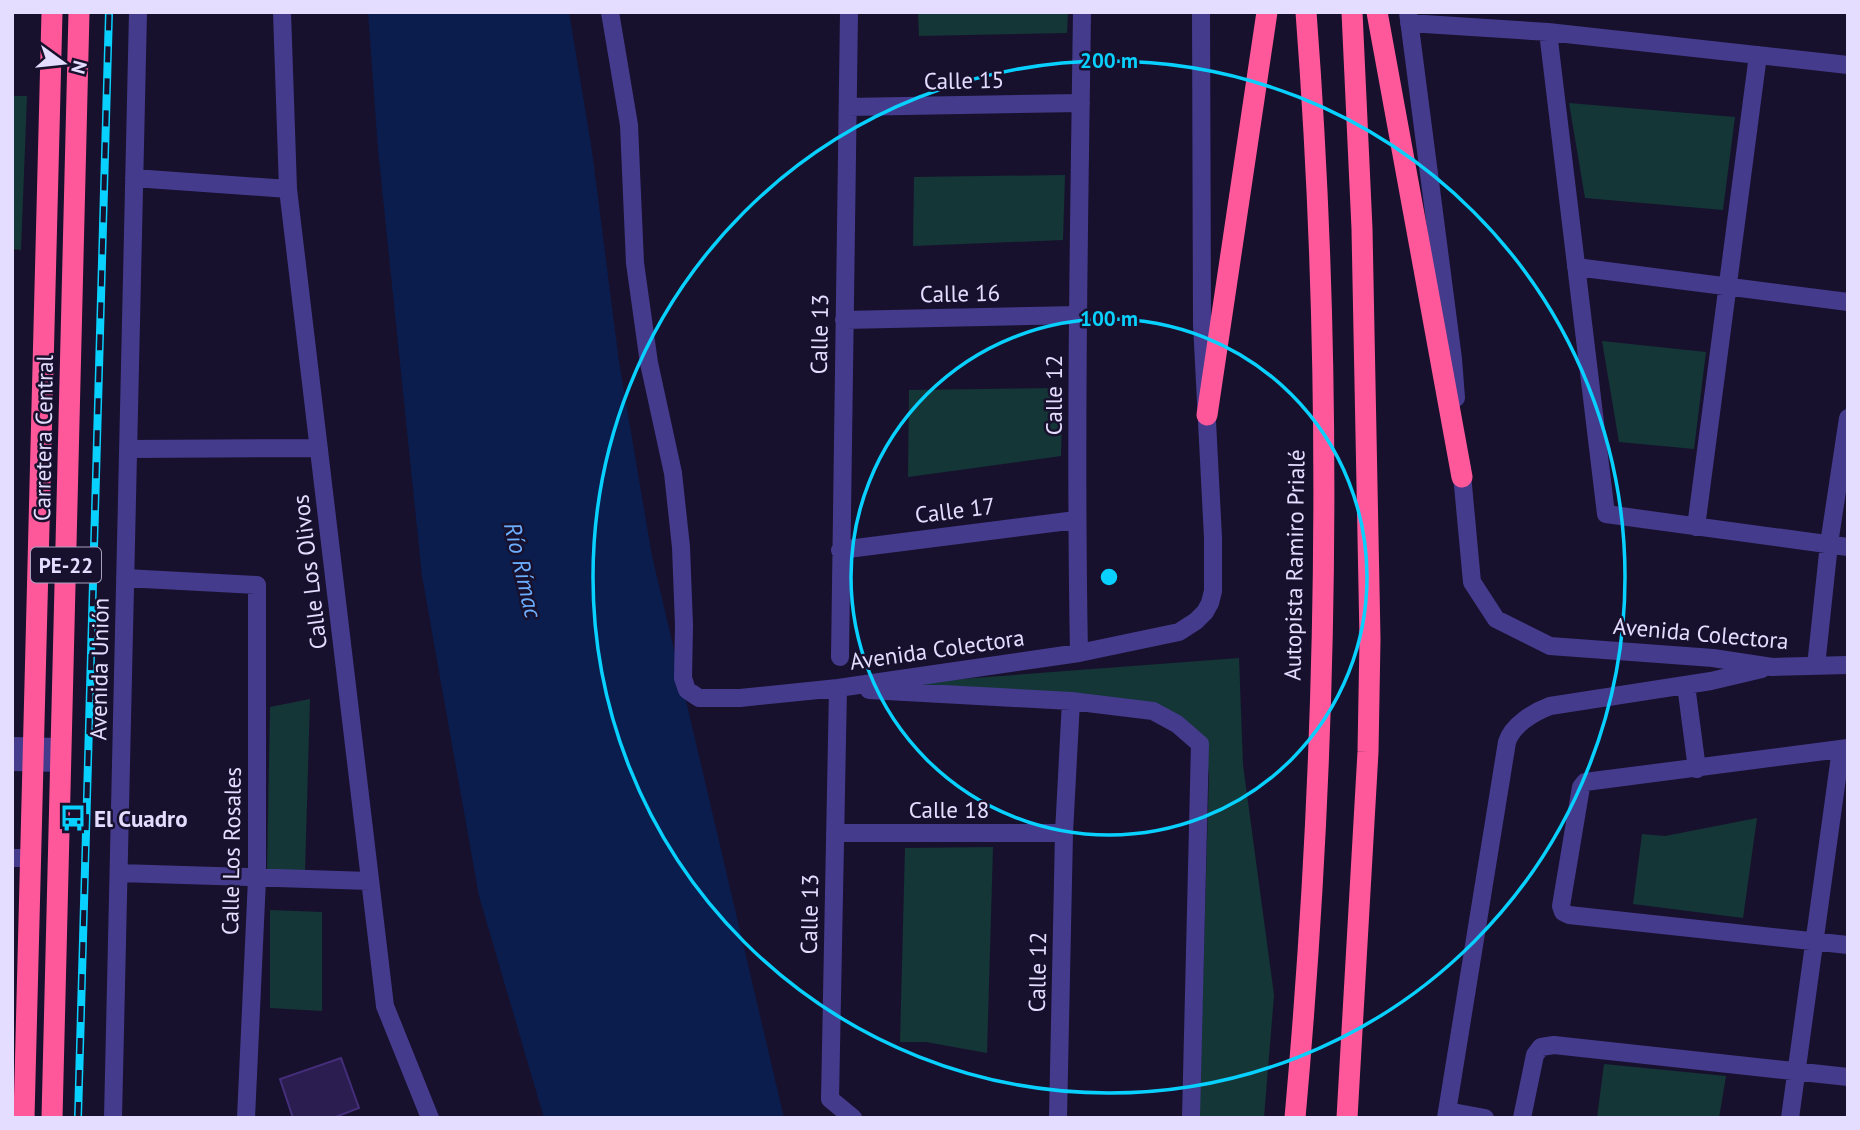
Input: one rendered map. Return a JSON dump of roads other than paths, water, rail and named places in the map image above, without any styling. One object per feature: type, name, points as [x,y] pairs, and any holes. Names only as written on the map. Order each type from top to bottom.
[{"type":"highway","name":"Carretera Central","points":[[24,1118],[19,1053],[21,858],[34,755],[52,12]]},
{"type":"highway","name":"Carretera Central","points":[[52,1118],[79,12]]},
{"type":"highway","points":[[1207,415],[1267,12]]},
{"type":"highway","name":"Autopista Ramiro Prialé","points":[[1294,1118],[1304,1007],[1314,835],[1323,488],[1319,269],[1313,103],[1306,12]]},
{"type":"highway","points":[[1347,1118],[1368,752],[1370,639],[1362,229],[1352,12]]},
{"type":"highway","points":[[1377,12],[1462,477]]},
{"type":"street","name":"Avenida Unión","points":[[113,1118],[138,12]]},
{"type":"street","name":"Calle Los Olivos","points":[[282,12],[288,189],[385,1006],[430,1118]]},
{"type":"street","name":"Avenida Colectora","points":[[610,12],[629,125],[635,263],[649,363],[676,498],[681,547],[683,678],[687,690],[699,698],[740,698],[838,688],[1079,653],[1180,632],[1205,612],[1213,591],[1207,415]]},
{"type":"street","name":"Calle 13","points":[[839,657],[849,12]]},
{"type":"street","name":"Calle 12","points":[[1079,653],[1076,520],[1082,12]]},
{"type":"street","points":[[1201,12],[1202,324],[1207,415]]},
{"type":"street","points":[[1462,477],[1453,359],[1409,18],[1848,65]]},
{"type":"street","points":[[1548,32],[1606,514],[1848,547]]},
{"type":"street","points":[[1696,527],[1758,55]]},
{"type":"street","name":"Calle 15","points":[[848,107],[1081,103]]},
{"type":"street","points":[[134,178],[288,189]]},
{"type":"street","points":[[1576,267],[1848,302]]},
{"type":"street","name":"Calle 16","points":[[844,320],[1078,315]]},
{"type":"street","points":[[1816,666],[1829,544],[1848,418]]},
{"type":"street","points":[[128,449],[319,448]]},
{"type":"street","name":"Avenida Colectora","points":[[1462,477],[1470,568],[1476,590],[1496,619],[1550,646],[1713,658],[1772,667],[1848,665]]},
{"type":"street","name":"Calle 17","points":[[840,550],[1076,520]]},
{"type":"street","name":"Calle Los Rosales","points":[[125,578],[257,585],[257,879],[246,1118]]},
{"type":"street","points":[[1485,1118],[1446,1114],[1509,736],[1531,716],[1550,706],[1686,685],[1772,667]]},
{"type":"street","points":[[1686,685],[1697,769]]},
{"type":"street","points":[[838,688],[1071,701],[1153,711],[1177,724],[1200,744],[1191,1118]]},
{"type":"street","name":"Calle 13","points":[[838,688],[831,1100],[853,1118]]},
{"type":"street","name":"Calle 12","points":[[1058,1118],[1064,833],[1071,701]]},
{"type":"street","points":[[12,746],[34,755]]},
{"type":"street","points":[[1790,1118],[1814,941],[1844,748],[1583,784],[1561,910],[1569,915],[1814,941],[1848,945]]},
{"type":"street","points":[[12,762],[34,755],[61,755]]},
{"type":"street","name":"Calle 18","points":[[835,834],[1064,833]]},
{"type":"street","points":[[119,873],[370,881]]},
{"type":"street","points":[[1522,1118],[1535,1055],[1541,1047],[1554,1045],[1797,1069],[1848,1077]]},
{"type":"water","name":"Río Rímac","points":[[368,12],[569,12],[592,151],[619,362],[652,556],[784,1118],[544,1118],[479,896],[422,576],[378,149]]},
{"type":"railway","points":[[78,1118],[109,12]]},
{"type":"place","name":"El Cuadro","points":[[73,818]]}]
